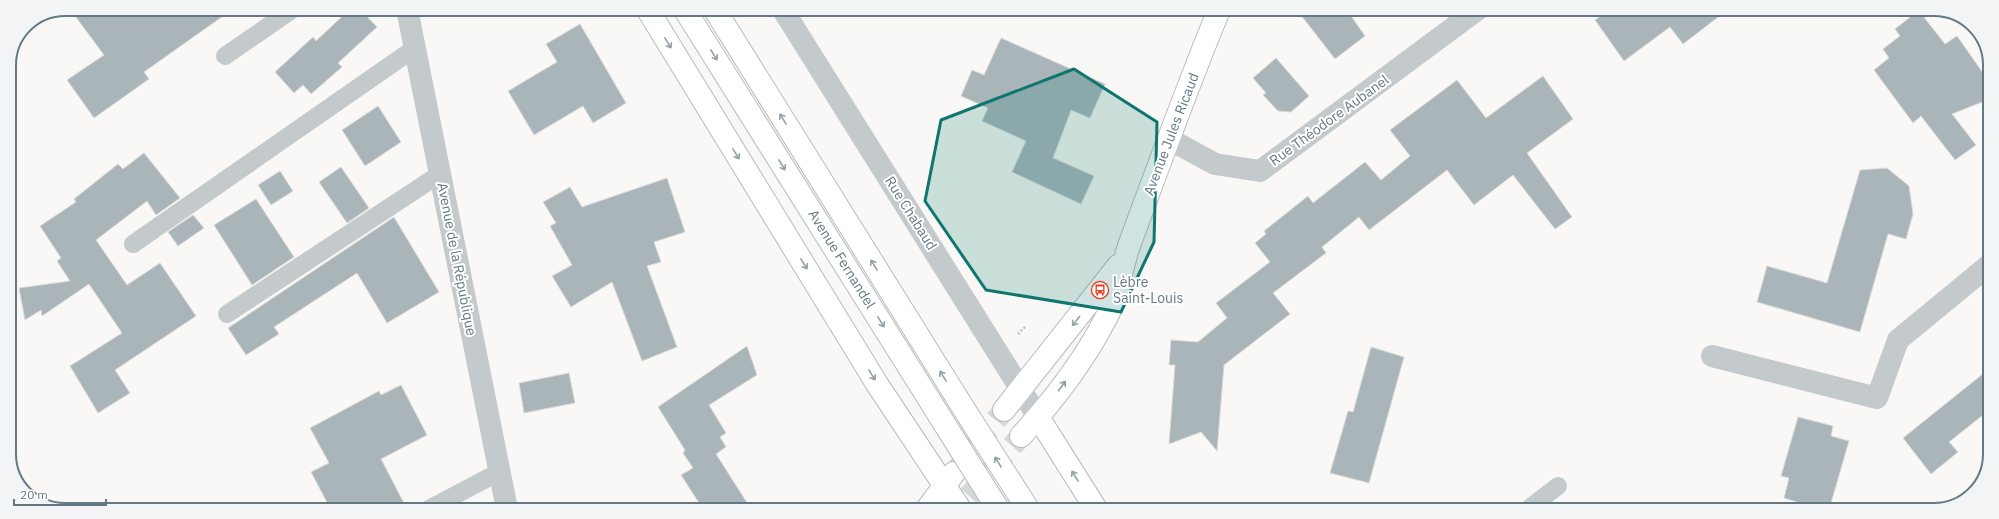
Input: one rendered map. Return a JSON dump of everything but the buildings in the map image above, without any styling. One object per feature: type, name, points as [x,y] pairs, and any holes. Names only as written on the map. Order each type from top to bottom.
[{"type":"main road","points":[[652,16],[878,384],[949,479],[960,503]]},
{"type":"main road","name":"Avenue Fernandel","points":[[689,16],[994,503]]},
{"type":"main road","name":"Avenue Fernandel","points":[[719,16],[1023,502]]},
{"type":"main road","name":"Avenue Jules Ricaud","points":[[1021,436],[1038,417],[1084,355],[1107,317],[1125,257],[1216,16]]},
{"type":"main road","name":"Avenue Jules Ricaud","points":[[1004,410],[1125,257]]},
{"type":"main road","points":[[1038,417],[1092,503]]},
{"type":"main road","points":[[932,503],[949,479]]},
{"type":"street","name":"Avenue de la République","points":[[408,16],[506,503]]},
{"type":"street","name":"Rue Chabaud","points":[[787,16],[1038,417]]},
{"type":"street","name":"Rue Théodore Aubanel","points":[[1169,139],[1215,164],[1260,171],[1469,16]]},
{"type":"street","points":[[1712,356],[1878,398],[1898,340],[1983,270]]},
{"type":"lane","points":[[225,56],[283,16]]},
{"type":"lane","points":[[133,244],[415,48]]},
{"type":"lane","points":[[227,314],[440,174]]},
{"type":"lane","points":[[439,503],[500,472]]},
{"type":"lane","points":[[1536,503],[1558,486]]},
{"type":"highlighted area","points":[[1074,69],[1157,122],[1154,242],[1121,312],[986,290],[925,201],[941,120]]},
{"type":"tunnel","points":[[955,472],[1004,410]]},
{"type":"tunnel","points":[[969,496],[1021,436]]},
{"type":"place","name":"Lèbre Saint-Louis","points":[[1100,290]]}]
